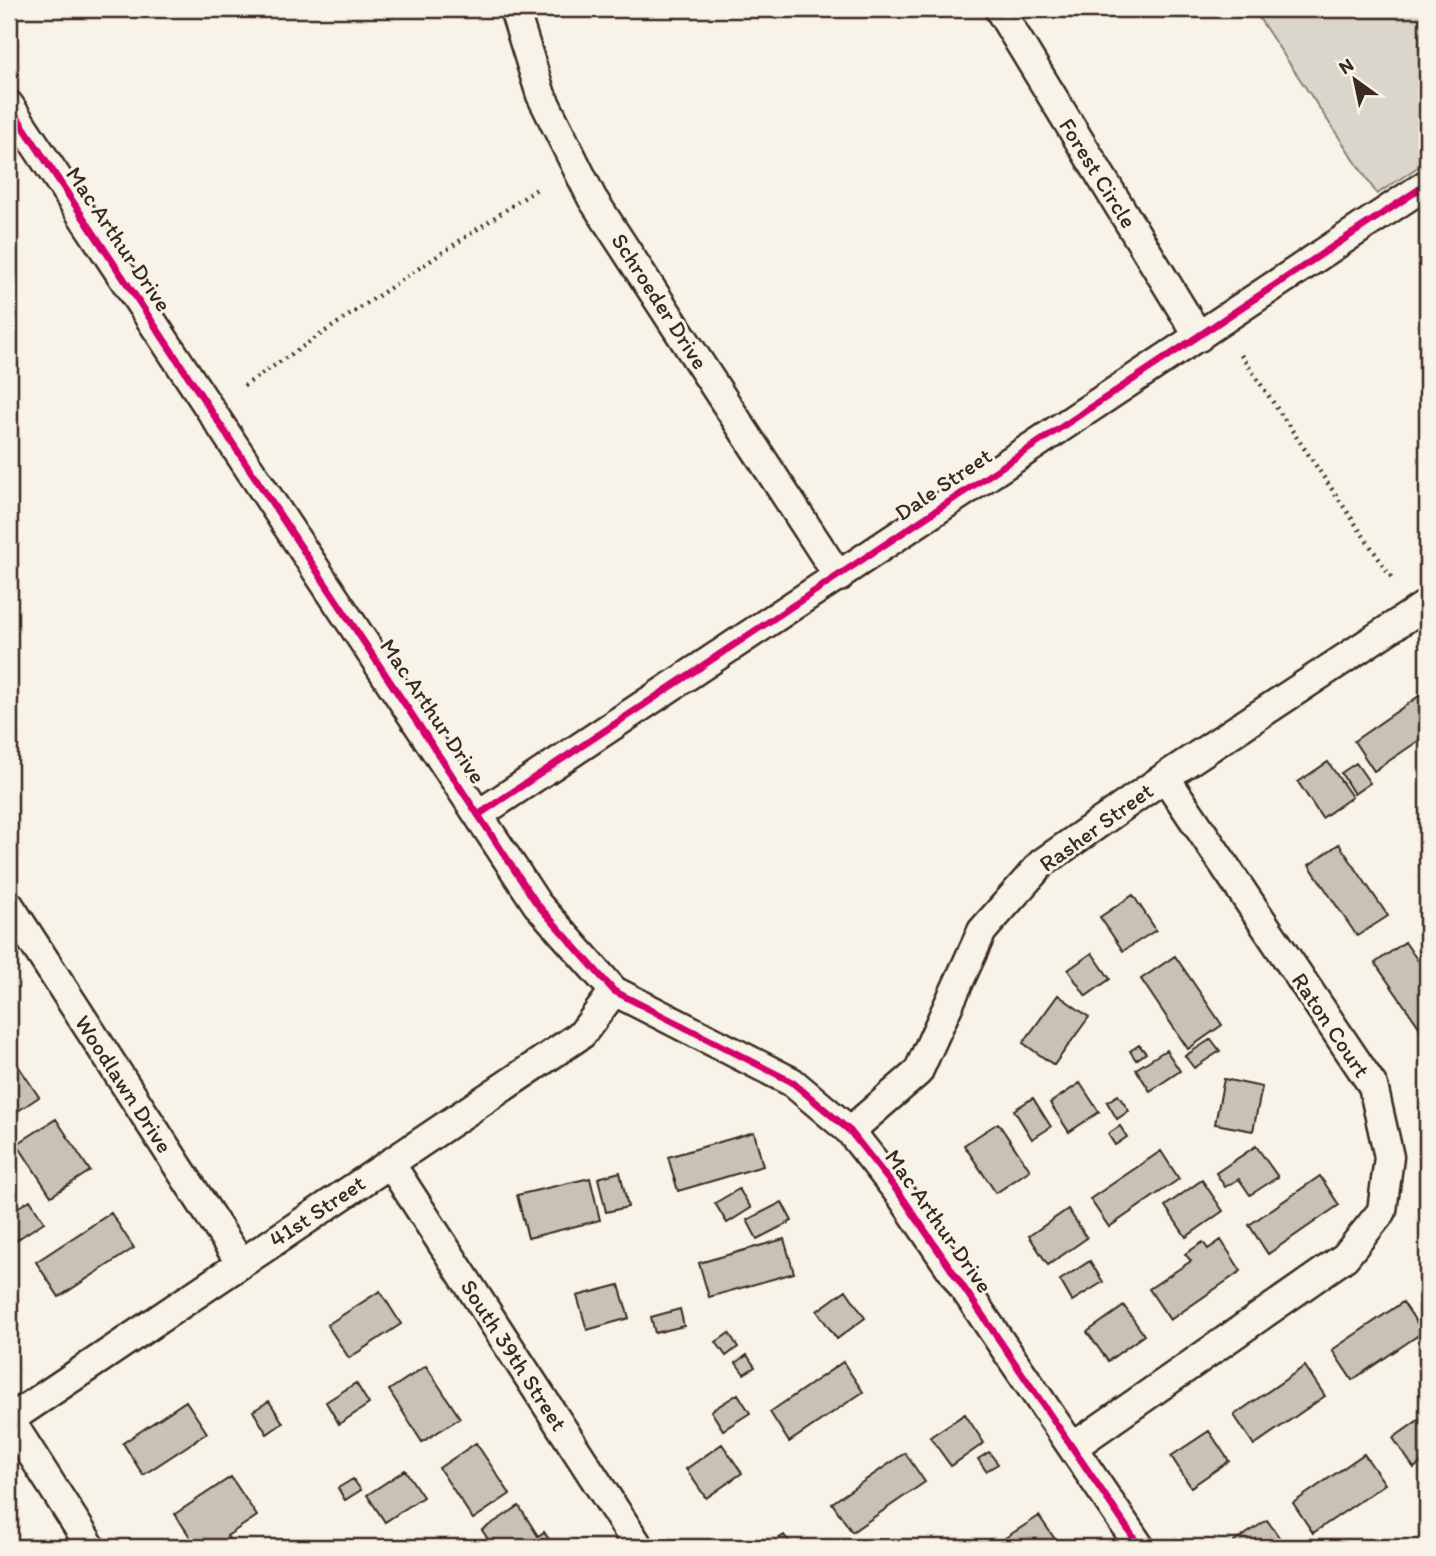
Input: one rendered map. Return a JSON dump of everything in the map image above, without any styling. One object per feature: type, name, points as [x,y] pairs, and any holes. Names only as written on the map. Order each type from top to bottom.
[{"type":"street","name":"Schroeder Drive","points":[[514,9],[541,94],[592,198],[839,577]]},
{"type":"street","name":"Forest Circle","points":[[999,9],[1199,337]]},
{"type":"street","name":"Mac Arthur Drive","points":[[9,105],[537,904],[614,991],[792,1082],[850,1131],[902,1197],[1140,1547]]},
{"type":"street","name":"Dale Street","points":[[478,815],[1427,184]]},
{"type":"street","name":"Rasher Street","points":[[850,1131],[918,1072],[982,931],[1042,863],[1165,777],[1427,604]]},
{"type":"street","name":"Raton Court","points":[[1073,1447],[1345,1257],[1382,1211],[1390,1157],[1373,1086],[1165,777]]},
{"type":"street","name":"Woodlawn Drive","points":[[9,905],[240,1262]]},
{"type":"street","name":"41st Street","points":[[9,1420],[582,1034],[614,991]]},
{"type":"street","name":"South 39th Street","points":[[390,1163],[639,1547]]},
{"type":"street","points":[[9,1420],[91,1547]]},
{"type":"path","points":[[244,386],[540,187]]},
{"type":"path","points":[[1241,355],[1394,581]]},
{"type":"shaded area","points":[[1253,9],[1427,9],[1427,161],[1377,194]]},
{"type":"building","points":[[1425,692],[1427,735],[1374,771],[1354,741]]},
{"type":"building","points":[[1328,762],[1352,797],[1322,818],[1298,782]]},
{"type":"building","points":[[1356,763],[1370,783],[1354,794],[1341,773]]},
{"type":"building","points":[[1339,844],[1388,916],[1357,936],[1309,865]]},
{"type":"building","points":[[1133,895],[1156,930],[1123,951],[1100,917]]},
{"type":"building","points":[[1405,942],[1427,974],[1427,1032],[1424,1034],[1375,963]]},
{"type":"building","points":[[1092,953],[1110,979],[1086,996],[1068,970]]},
{"type":"building","points":[[1175,956],[1222,1025],[1188,1049],[1141,979]]},
{"type":"building","points":[[1058,995],[1089,1017],[1054,1065],[1023,1043]]},
{"type":"building","points":[[1211,1039],[1220,1051],[1194,1068],[1185,1056]]},
{"type":"building","points":[[1139,1045],[1146,1053],[1136,1060],[1130,1051]]},
{"type":"building","points":[[1166,1050],[1180,1071],[1150,1091],[1136,1069]]},
{"type":"building","points":[[9,1052],[39,1097],[9,1117]]},
{"type":"building","points":[[1224,1079],[1262,1087],[1253,1131],[1215,1124]]},
{"type":"building","points":[[1080,1083],[1099,1112],[1069,1132],[1050,1103]]},
{"type":"building","points":[[1118,1095],[1129,1111],[1117,1119],[1107,1102]]},
{"type":"building","points":[[1033,1098],[1051,1127],[1032,1139],[1014,1110]]},
{"type":"building","points":[[56,1119],[90,1171],[51,1196],[17,1144]]},
{"type":"building","points":[[998,1123],[1030,1170],[996,1193],[964,1145]]},
{"type":"building","points":[[1120,1126],[1127,1137],[1115,1145],[1108,1134]]},
{"type":"building","points":[[754,1132],[763,1166],[678,1191],[668,1157]]},
{"type":"building","points":[[1256,1146],[1278,1177],[1250,1195],[1239,1179],[1225,1187],[1216,1173]]},
{"type":"building","points":[[1161,1151],[1179,1179],[1109,1227],[1090,1199]]},
{"type":"building","points":[[620,1172],[628,1207],[606,1212],[598,1178]]},
{"type":"building","points":[[1320,1176],[1339,1205],[1268,1254],[1249,1225]]},
{"type":"building","points":[[590,1178],[600,1220],[528,1238],[517,1195]]},
{"type":"building","points":[[1202,1180],[1223,1211],[1186,1237],[1165,1206]]},
{"type":"building","points":[[739,1189],[751,1208],[727,1223],[715,1203]]},
{"type":"building","points":[[30,1200],[44,1222],[9,1245],[9,1213]]},
{"type":"building","points":[[782,1202],[792,1221],[757,1239],[747,1220]]},
{"type":"building","points":[[1068,1209],[1087,1238],[1048,1265],[1029,1236]]},
{"type":"building","points":[[111,1213],[134,1248],[59,1297],[36,1262]]},
{"type":"building","points":[[784,1239],[794,1273],[709,1297],[699,1263]]},
{"type":"building","points":[[1221,1240],[1241,1271],[1170,1320],[1149,1289],[1191,1261],[1185,1254],[1203,1242],[1208,1249]]},
{"type":"building","points":[[1090,1261],[1103,1282],[1072,1301],[1060,1280]]},
{"type":"building","points":[[619,1285],[629,1318],[587,1330],[577,1296]]},
{"type":"building","points":[[846,1290],[865,1318],[837,1339],[817,1311]]},
{"type":"building","points":[[380,1291],[401,1324],[349,1358],[327,1325]]},
{"type":"building","points":[[1403,1302],[1423,1332],[1352,1380],[1332,1350]]},
{"type":"building","points":[[1124,1306],[1144,1335],[1108,1361],[1087,1332]]},
{"type":"building","points":[[680,1309],[684,1326],[655,1333],[651,1317]]},
{"type":"building","points":[[729,1333],[738,1347],[726,1356],[716,1342]]},
{"type":"building","points":[[747,1355],[755,1367],[744,1374],[736,1363]]},
{"type":"building","points":[[843,1362],[863,1392],[789,1442],[770,1412]]},
{"type":"building","points":[[426,1366],[460,1418],[422,1442],[389,1390]]},
{"type":"building","points":[[1305,1366],[1325,1396],[1254,1445],[1234,1415]]},
{"type":"building","points":[[356,1383],[369,1404],[339,1424],[326,1402]]},
{"type":"building","points":[[738,1394],[750,1413],[723,1430],[711,1411]]},
{"type":"building","points":[[186,1401],[207,1433],[143,1475],[123,1443]]},
{"type":"building","points":[[269,1401],[283,1423],[267,1434],[253,1411]]},
{"type":"building","points":[[965,1414],[984,1443],[951,1466],[930,1437]]},
{"type":"building","points":[[1427,1414],[1427,1458],[1414,1468],[1393,1438]]},
{"type":"building","points":[[1209,1431],[1229,1461],[1191,1487],[1171,1456]]},
{"type":"building","points":[[476,1443],[510,1494],[473,1519],[439,1468]]},
{"type":"building","points":[[722,1444],[742,1473],[706,1498],[686,1469]]},
{"type":"building","points":[[989,1452],[998,1464],[986,1471],[978,1459]]},
{"type":"building","points":[[905,1453],[925,1482],[852,1532],[832,1503]]},
{"type":"building","points":[[1364,1454],[1385,1484],[1313,1533],[1293,1503]]},
{"type":"building","points":[[405,1470],[423,1497],[385,1522],[367,1495]]},
{"type":"building","points":[[231,1477],[257,1516],[227,1536],[234,1547],[184,1547],[183,1545],[192,1540],[175,1514]]},
{"type":"building","points":[[353,1479],[361,1490],[345,1500],[338,1488]]},
{"type":"building","points":[[519,1506],[538,1536],[544,1532],[554,1547],[493,1547],[482,1530]]},
{"type":"building","points":[[1039,1516],[1059,1545],[1007,1547],[1002,1540]]},
{"type":"building","points":[[1267,1520],[1286,1547],[1238,1547],[1234,1542]]},
{"type":"building","points":[[784,1535],[793,1547],[766,1547]]},
{"type":"cycle path","points":[[9,105],[537,904],[614,991],[792,1082],[850,1131],[902,1197],[1140,1547]]},
{"type":"cycle path","points":[[478,815],[1427,184]]}]
